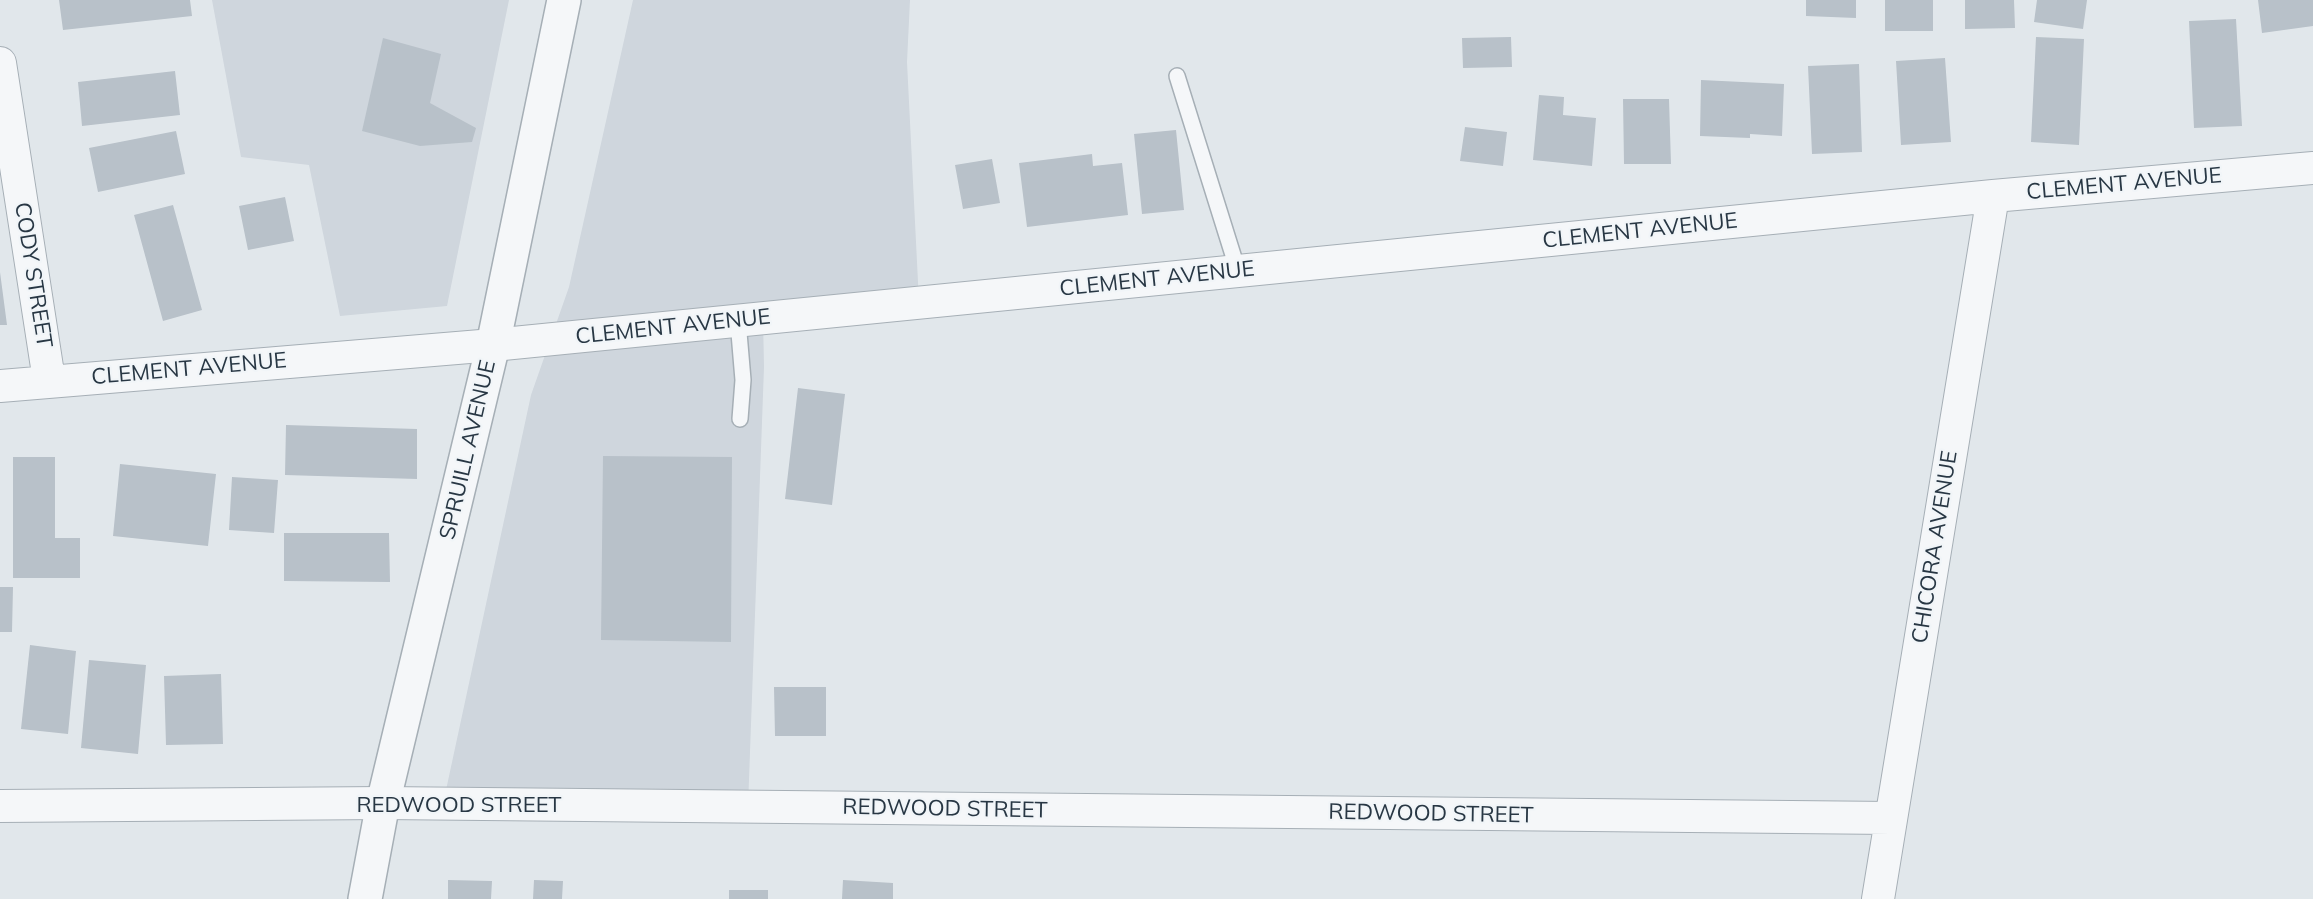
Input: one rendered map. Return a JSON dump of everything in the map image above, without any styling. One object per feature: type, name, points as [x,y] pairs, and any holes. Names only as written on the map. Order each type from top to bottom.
[{"type":"street","name":"SPRUILL AVENUE","points":[[365,899],[383,803],[493,345],[564,0]]},
{"type":"street","name":"CODY STREET","points":[[0,63],[49,380]]},
{"type":"street","name":"CLEMENT AVENUE","points":[[0,386],[49,380],[493,345],[1993,196],[2313,168]]},
{"type":"street","name":"CHICORA AVENUE","points":[[1878,899],[1993,196]]},
{"type":"street","name":"REDWOOD STREET","points":[[0,806],[383,803],[1891,818]]},
{"type":"lane","points":[[1177,76],[1238,271]]},
{"type":"lane","points":[[738,321],[743,380],[740,419]]},
{"type":"shaded area","points":[[212,0],[509,0],[447,306],[340,316],[309,165],[241,157]]},
{"type":"shaded area","points":[[633,0],[910,0],[907,62],[919,302],[763,318],[764,367],[748,807],[443,804],[531,395],[569,287]]},
{"type":"building","points":[[59,0],[190,0],[192,16],[63,30]]},
{"type":"building","points":[[1806,0],[1856,0],[1856,18],[1806,16]]},
{"type":"building","points":[[1885,0],[1933,0],[1933,31],[1885,31]]},
{"type":"building","points":[[1965,0],[2014,0],[2015,28],[1965,29]]},
{"type":"building","points":[[2037,0],[2087,0],[2083,29],[2034,22]]},
{"type":"building","points":[[2258,0],[2313,0],[2313,26],[2262,33]]},
{"type":"building","points":[[2236,19],[2242,126],[2194,128],[2189,21]]},
{"type":"building","points":[[1511,37],[1512,67],[1463,68],[1462,38]]},
{"type":"building","points":[[2036,37],[2084,39],[2079,145],[2031,142]]},
{"type":"building","points":[[383,38],[441,54],[430,103],[476,128],[472,142],[420,146],[362,131]]},
{"type":"building","points":[[1945,58],[1951,142],[1901,145],[1896,61]]},
{"type":"building","points":[[1859,64],[1862,152],[1812,154],[1808,66]]},
{"type":"building","points":[[175,71],[180,115],[82,126],[78,82]]},
{"type":"building","points":[[1701,80],[1784,84],[1782,136],[1750,134],[1750,138],[1700,136]]},
{"type":"building","points":[[1539,95],[1564,97],[1563,115],[1596,118],[1592,166],[1533,160]]},
{"type":"building","points":[[1623,99],[1669,99],[1671,164],[1624,164]]},
{"type":"building","points":[[1465,127],[1507,132],[1503,166],[1460,161]]},
{"type":"building","points":[[1176,130],[1184,210],[1142,214],[1134,134]]},
{"type":"building","points":[[176,131],[185,174],[98,192],[89,148]]},
{"type":"building","points":[[1092,154],[1093,166],[1122,163],[1128,215],[1027,227],[1019,163]]},
{"type":"building","points":[[992,159],[1000,203],[963,209],[955,165]]},
{"type":"building","points":[[285,197],[294,241],[248,250],[239,206]]},
{"type":"building","points":[[173,205],[202,310],[163,321],[134,215]]},
{"type":"building","points":[[0,272],[7,325],[0,325]]},
{"type":"building","points":[[798,388],[845,394],[832,505],[785,499]]},
{"type":"building","points":[[286,425],[417,429],[417,479],[285,475]]},
{"type":"building","points":[[603,456],[732,457],[731,642],[601,640]]},
{"type":"building","points":[[13,457],[55,457],[55,538],[80,538],[80,578],[13,578]]},
{"type":"building","points":[[120,464],[216,474],[208,546],[113,536]]},
{"type":"building","points":[[232,477],[278,480],[274,533],[229,530]]},
{"type":"building","points":[[284,533],[389,533],[390,582],[284,581]]},
{"type":"building","points":[[0,587],[13,587],[12,632],[0,632]]},
{"type":"building","points":[[30,645],[76,651],[68,734],[21,729]]},
{"type":"building","points":[[89,660],[146,665],[138,754],[81,748]]},
{"type":"building","points":[[221,674],[223,744],[166,745],[164,676]]},
{"type":"building","points":[[774,687],[826,687],[826,736],[775,736]]},
{"type":"building","points":[[448,880],[492,881],[491,899],[448,899]]},
{"type":"building","points":[[534,880],[563,881],[562,899],[533,899]]},
{"type":"building","points":[[843,880],[893,883],[893,899],[842,899]]},
{"type":"building","points":[[729,890],[768,890],[768,899],[729,899]]}]
